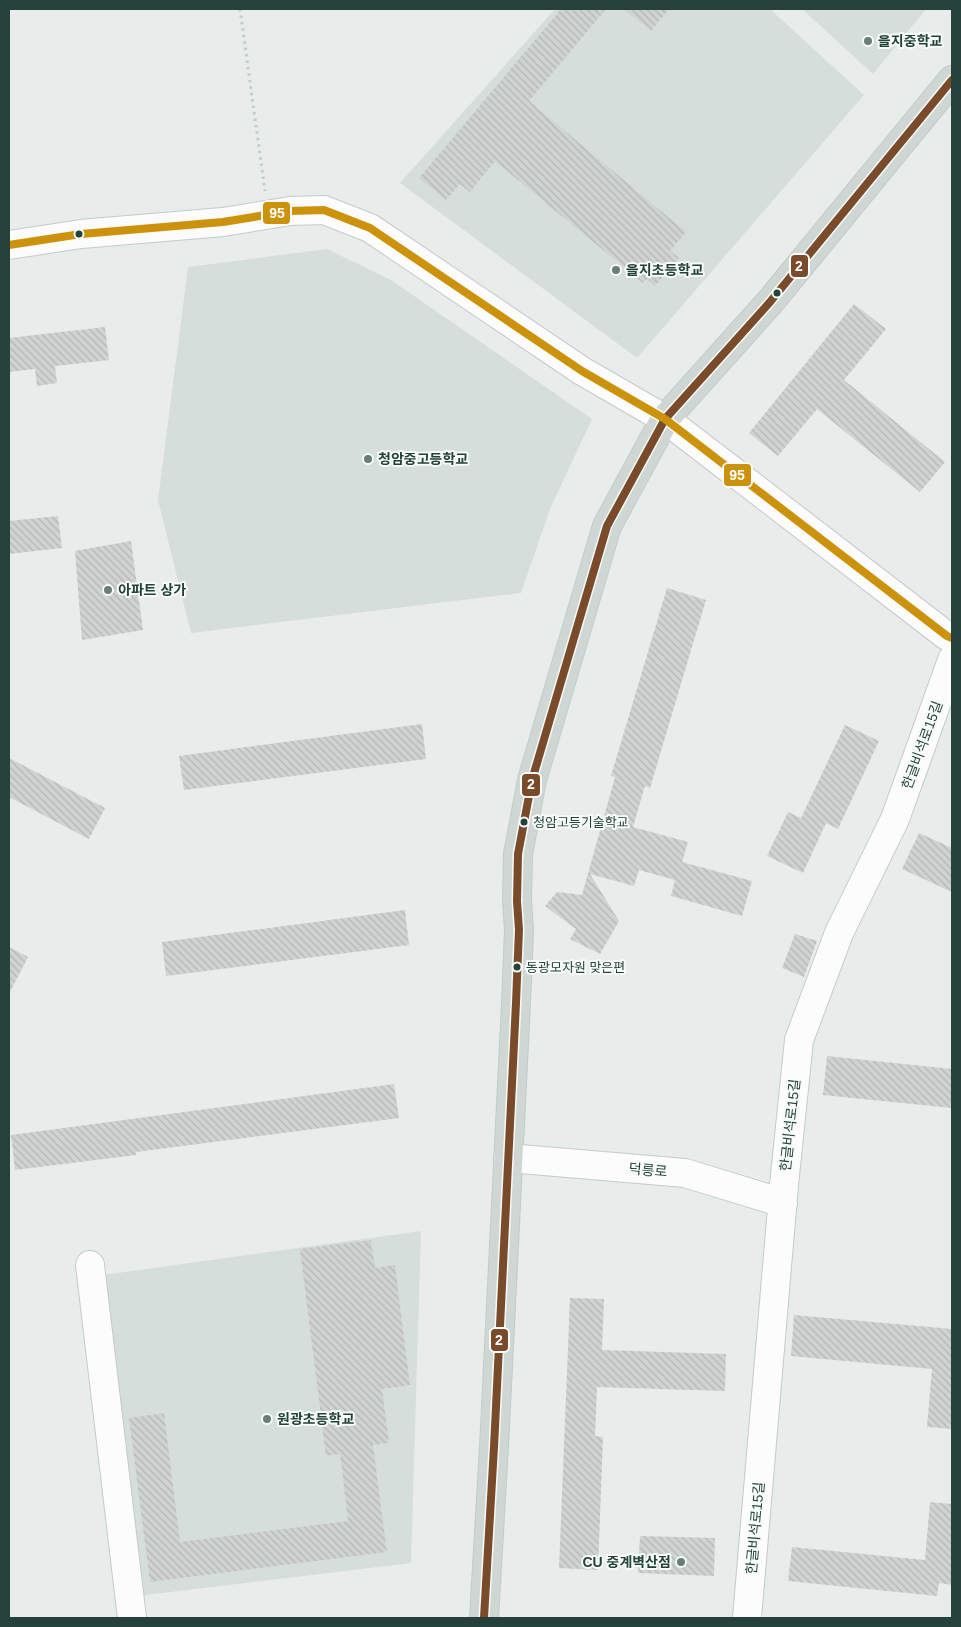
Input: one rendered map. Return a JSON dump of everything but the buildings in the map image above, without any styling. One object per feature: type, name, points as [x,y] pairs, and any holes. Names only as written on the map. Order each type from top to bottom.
[{"type":"main road","points":[[485,1618],[518,939],[518,854],[532,780],[607,526],[665,419],[770,302],[952,80]]},
{"type":"street","points":[[9,245],[81,234],[223,222],[290,211],[324,210],[370,228],[582,371],[665,419],[952,638]]},
{"type":"street","name":"한글비석로15길","points":[[747,1618],[784,1203],[784,1185],[799,1040],[839,933],[895,819],[952,660]]},
{"type":"street","name":"덕릉로","points":[[508,1158],[685,1173],[784,1203]]},
{"type":"street","points":[[90,1266],[132,1618]]},
{"type":"street","points":[[476,1618],[485,1618]]},
{"type":"path","points":[[240,9],[268,215]]},
{"type":"shaded area","name":"을지초등학교","points":[[555,9],[770,9],[864,95],[637,358],[400,183]]},
{"type":"shaded area","name":"을지중학교","points":[[802,9],[926,9],[873,74]]},
{"type":"shaded area","name":"청암중고등학교","points":[[327,249],[391,280],[592,419],[550,509],[521,593],[191,633],[158,500],[188,267]]},
{"type":"shaded area","name":"원광초등학교","points":[[421,1231],[411,1563],[137,1596],[103,1275]]},
{"type":"transit line","name":"2","points":[[484,1618],[516,1003],[519,930],[517,901],[518,854],[532,780],[607,526],[665,419],[770,302],[952,80]]},
{"type":"transit line","name":"95","points":[[9,245],[81,234],[223,222],[290,211],[324,210],[370,228],[582,371],[665,419],[952,638]]},
{"type":"place","name":"을지중학교","points":[[868,41]]},
{"type":"place","name":"을지초등학교","points":[[616,270]]},
{"type":"place","name":"청암중고등학교","points":[[368,459]]},
{"type":"place","name":"아파트 상가","points":[[108,590]]},
{"type":"place","name":"청암고등기술학교","points":[[524,822]]},
{"type":"place","name":"동광모자원 맞은편","points":[[517,967]]},
{"type":"place","name":"원광초등학교","points":[[267,1419]]},
{"type":"place","name":"CU 중계벽산점","points":[[681,1562]]}]
